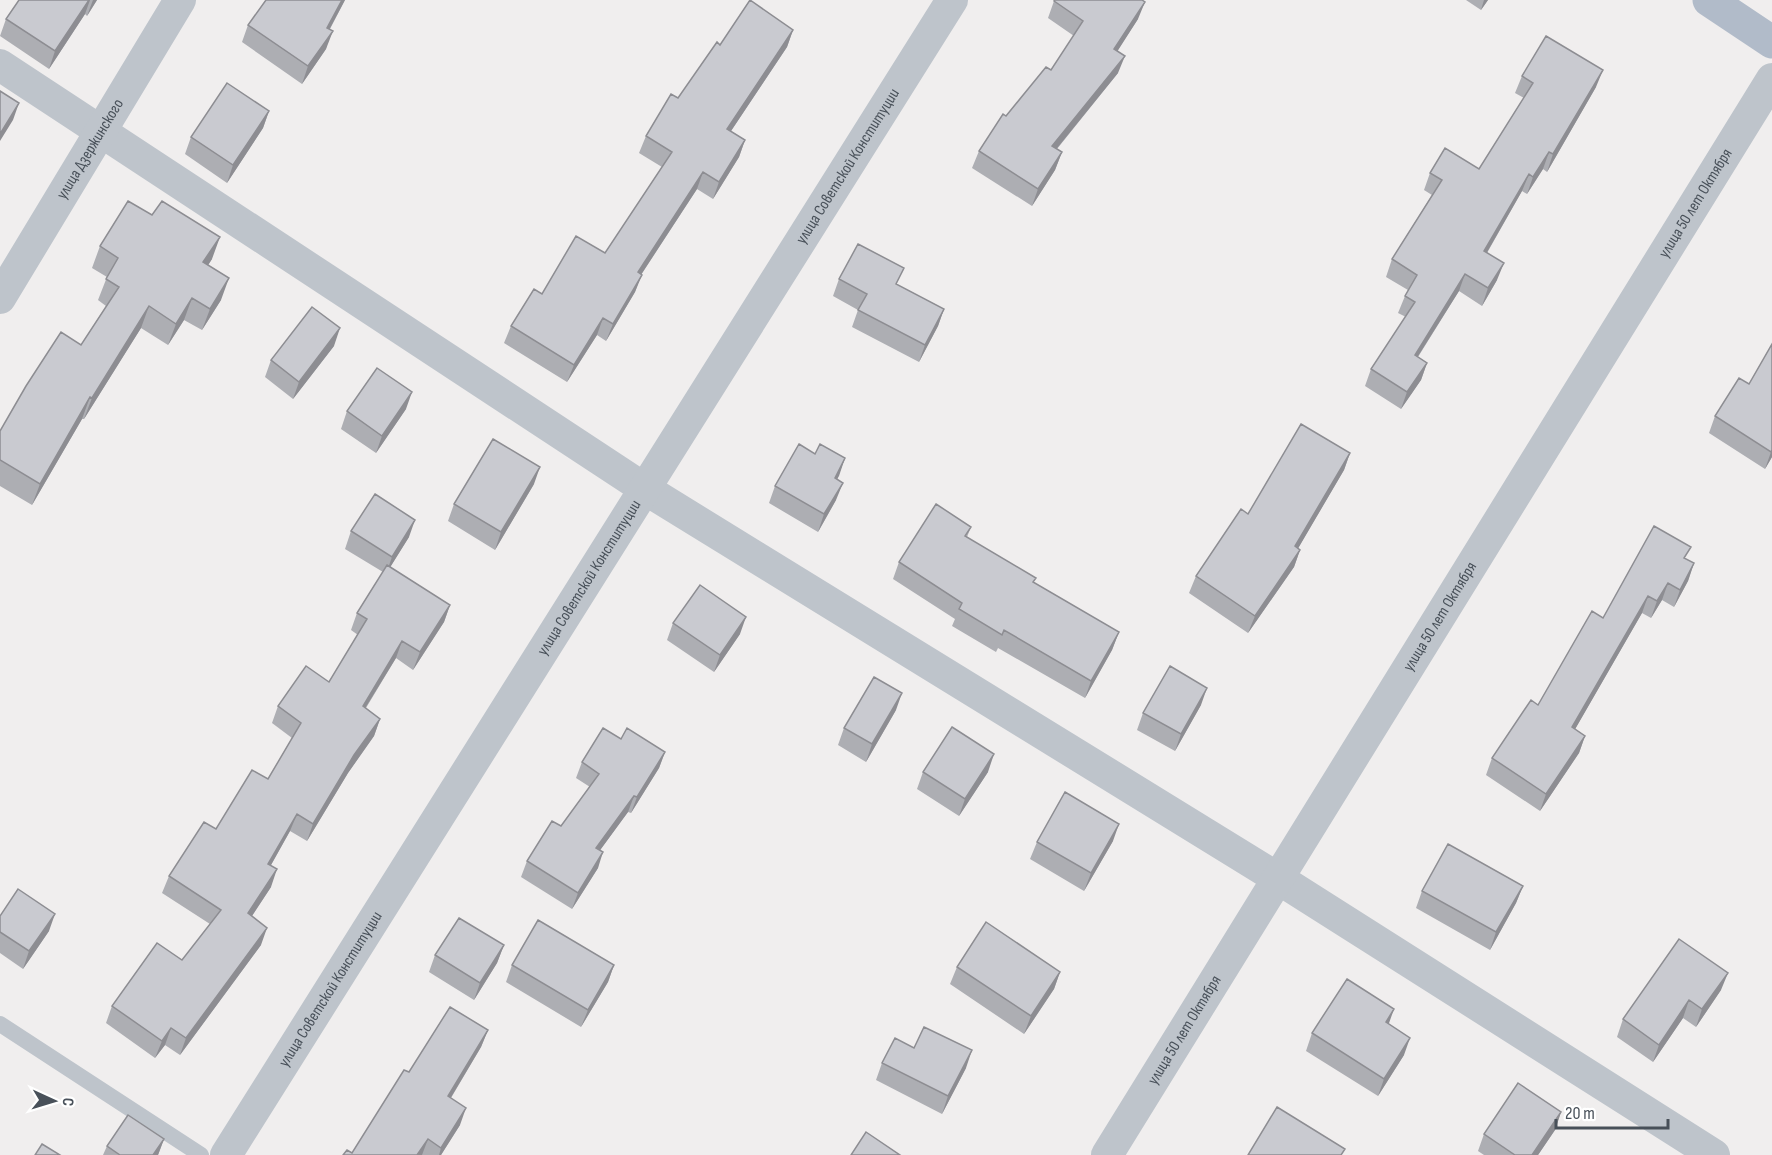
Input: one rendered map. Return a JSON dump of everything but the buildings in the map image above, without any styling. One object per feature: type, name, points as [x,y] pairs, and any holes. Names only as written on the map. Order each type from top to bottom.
[{"type":"main road","points":[[1708,0],[1772,42]]},
{"type":"street","name":"улица Дзержинского","points":[[0,298],[180,0]]},
{"type":"street","name":"улица Советской Конституции","points":[[226,1155],[952,0]]},
{"type":"street","points":[[0,65],[645,489],[1279,879],[1714,1155]]},
{"type":"street","name":"улица 50 лет Октября","points":[[1107,1155],[1772,79]]},
{"type":"lane","points":[[0,1024],[201,1155]]}]
